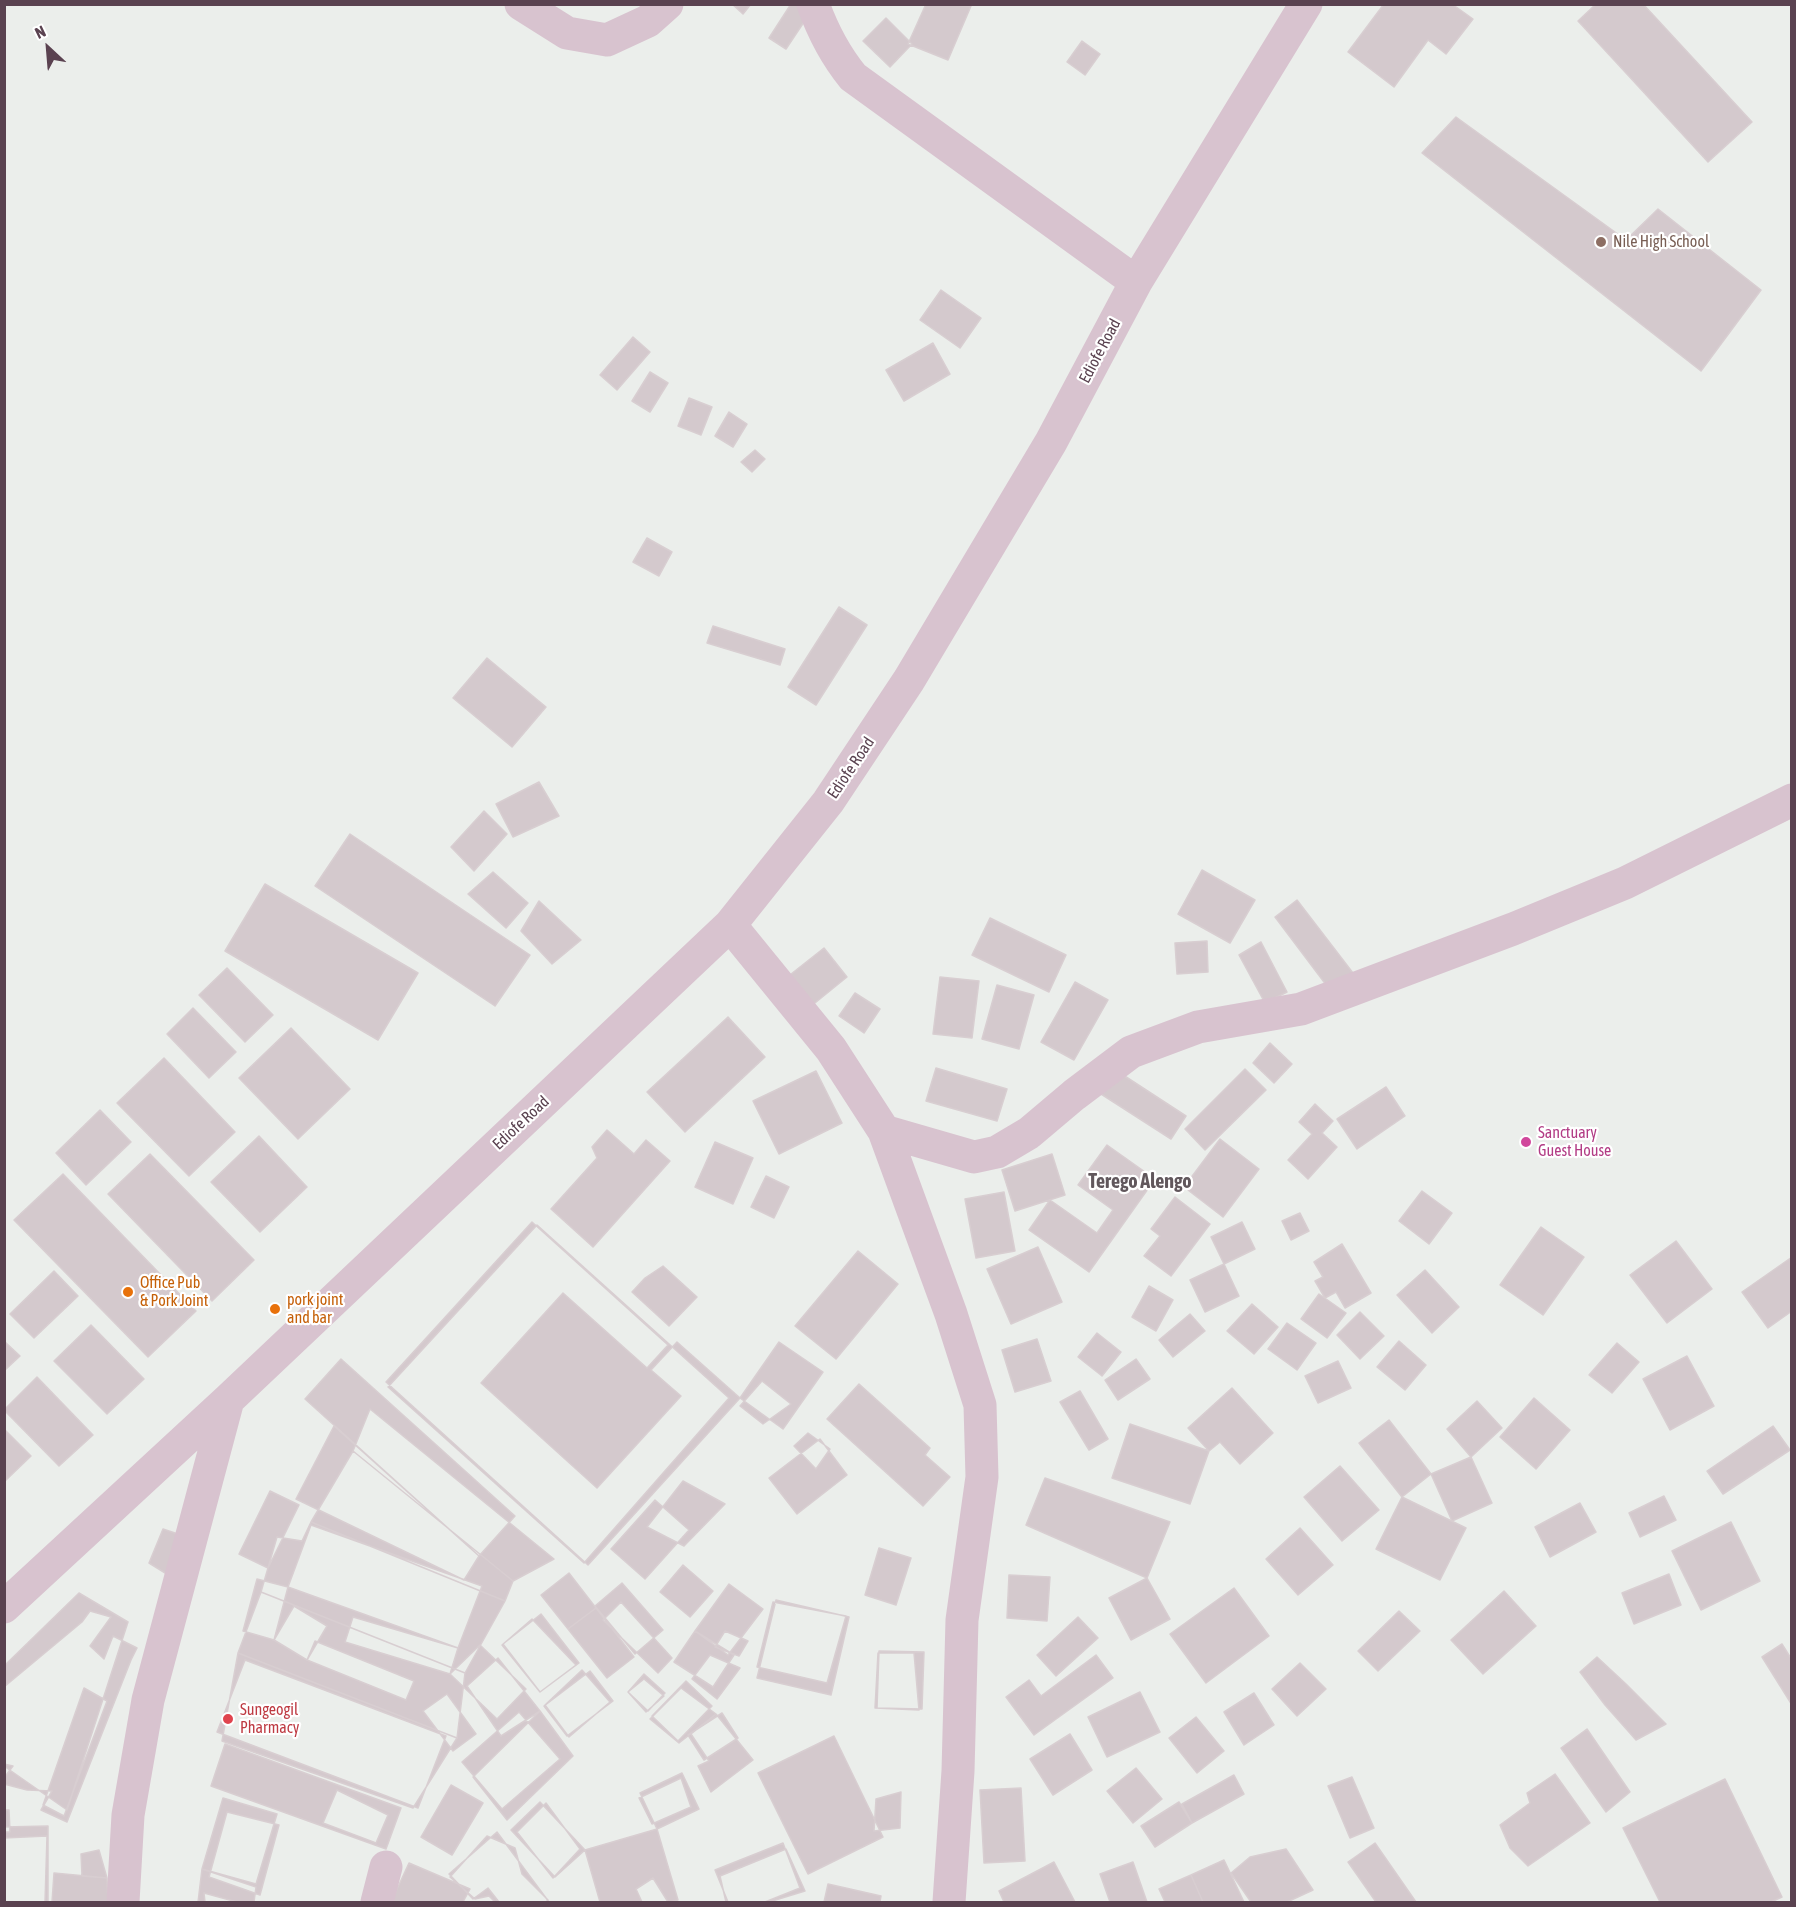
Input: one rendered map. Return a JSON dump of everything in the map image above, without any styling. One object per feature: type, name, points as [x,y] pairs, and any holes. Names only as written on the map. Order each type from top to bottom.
[{"type":"street","points":[[521,4],[567,33],[607,40],[648,21],[667,4]]},
{"type":"street","points":[[813,4],[837,58],[853,77],[1136,282]]},
{"type":"street","name":"Ediofe Road","points":[[4,1607],[228,1400],[730,925],[828,802],[909,680],[1051,442],[1136,282],[1306,4]]},
{"type":"street","points":[[884,1131],[974,1157],[997,1152],[1029,1133],[1131,1052],[1198,1027],[1301,1009],[1513,929],[1625,883],[1791,800]]},
{"type":"street","points":[[730,925],[831,1049],[884,1131],[951,1314],[980,1405],[982,1477],[962,1620],[958,1771],[949,1902]]},
{"type":"street","points":[[123,1902],[128,1815],[148,1700],[228,1400]]},
{"type":"street","points":[[377,1902],[386,1867]]},
{"type":"building","points":[[732,4],[751,4],[743,14]]},
{"type":"building","points":[[791,4],[797,4],[810,13],[786,49],[769,38]]},
{"type":"building","points":[[926,4],[971,6],[948,60],[908,44]]},
{"type":"building","points":[[1384,4],[1452,4],[1473,19],[1446,54],[1428,40],[1394,87],[1348,52]]},
{"type":"building","points":[[1596,4],[1643,4],[1752,122],[1708,162],[1578,21]]},
{"type":"building","points":[[886,18],[912,44],[890,67],[863,41]]},
{"type":"building","points":[[1082,41],[1100,54],[1085,75],[1067,62]]},
{"type":"building","points":[[1456,117],[1626,240],[1658,209],[1761,290],[1701,371],[1422,153]]},
{"type":"building","points":[[941,290],[981,318],[960,348],[920,320]]},
{"type":"building","points":[[633,337],[650,352],[617,390],[600,375]]},
{"type":"building","points":[[933,343],[950,374],[904,401],[886,370]]},
{"type":"building","points":[[650,372],[668,383],[650,412],[632,401]]},
{"type":"building","points":[[689,398],[712,407],[701,435],[678,426]]},
{"type":"building","points":[[729,412],[747,424],[733,447],[715,436]]},
{"type":"building","points":[[755,450],[765,459],[752,472],[741,462]]},
{"type":"building","points":[[647,538],[672,552],[659,576],[633,562]]},
{"type":"building","points":[[839,607],[867,625],[816,705],[788,687]]},
{"type":"building","points":[[713,626],[785,649],[780,665],[707,643]]},
{"type":"building","points":[[487,658],[546,707],[512,747],[453,698]]},
{"type":"building","points":[[539,782],[559,816],[513,837],[496,804]]},
{"type":"building","points":[[484,811],[507,834],[474,871],[451,847]]},
{"type":"building","points":[[350,834],[530,955],[495,1006],[315,886]]},
{"type":"building","points":[[1202,870],[1255,900],[1230,943],[1178,914]]},
{"type":"building","points":[[493,872],[528,903],[506,928],[468,894]]},
{"type":"building","points":[[265,884],[418,973],[378,1040],[225,951]]},
{"type":"building","points":[[1297,900],[1353,973],[1330,990],[1275,917]]},
{"type":"building","points":[[539,901],[581,940],[552,964],[521,931]]},
{"type":"building","points":[[990,918],[1066,955],[1049,992],[972,955]]},
{"type":"building","points":[[1207,941],[1208,972],[1177,974],[1175,943]]},
{"type":"building","points":[[1261,942],[1287,992],[1265,1003],[1239,955]]},
{"type":"building","points":[[824,948],[847,977],[810,1007],[786,978]]},
{"type":"building","points":[[227,968],[273,1015],[245,1042],[199,995]]},
{"type":"building","points":[[940,977],[979,981],[972,1038],[933,1034]]},
{"type":"building","points":[[1075,982],[1108,1000],[1074,1060],[1041,1042]]},
{"type":"building","points":[[997,985],[1034,995],[1019,1049],[982,1039]]},
{"type":"building","points":[[855,993],[880,1009],[864,1033],[839,1016]]},
{"type":"building","points":[[193,1008],[236,1052],[209,1078],[167,1034]]},
{"type":"building","points":[[728,1017],[765,1057],[685,1132],[647,1092]]},
{"type":"building","points":[[291,1028],[350,1089],[298,1139],[239,1078]]},
{"type":"building","points":[[1270,1043],[1292,1064],[1274,1083],[1253,1063]]},
{"type":"building","points":[[164,1058],[235,1132],[189,1176],[117,1103]]},
{"type":"building","points":[[936,1068],[1007,1089],[997,1121],[926,1101]]},
{"type":"building","points":[[1245,1069],[1266,1090],[1205,1150],[1185,1129]]},
{"type":"building","points":[[816,1071],[842,1123],[779,1154],[753,1101]]},
{"type":"building","points":[[1117,1071],[1186,1116],[1171,1139],[1101,1094]]},
{"type":"building","points":[[1386,1087],[1405,1116],[1357,1149],[1337,1119]]},
{"type":"building","points":[[1315,1104],[1333,1121],[1322,1133],[1337,1147],[1308,1179],[1288,1160],[1312,1134],[1299,1122]]},
{"type":"building","points":[[100,1110],[131,1142],[86,1185],[56,1153]]},
{"type":"building","points":[[607,1130],[634,1154],[646,1140],[670,1161],[593,1247],[551,1209],[597,1158],[592,1147]]},
{"type":"building","points":[[259,1136],[307,1187],[260,1232],[211,1182]]},
{"type":"building","points":[[1220,1139],[1259,1169],[1223,1217],[1184,1187]]},
{"type":"building","points":[[715,1142],[753,1158],[733,1204],[695,1187]]},
{"type":"building","points":[[1107,1145],[1155,1179],[1089,1272],[1029,1230],[1050,1200],[1097,1233],[1113,1210],[1078,1185]]},
{"type":"building","points":[[150,1154],[254,1260],[212,1301],[108,1194]]},
{"type":"building","points":[[1052,1154],[1065,1195],[1015,1211],[1002,1170]]},
{"type":"building","points":[[63,1174],[196,1311],[148,1357],[14,1220]]},
{"type":"building","points":[[766,1176],[789,1187],[774,1218],[751,1207]]},
{"type":"building","points":[[1422,1191],[1452,1213],[1429,1244],[1399,1221]]},
{"type":"building","points":[[1004,1192],[1015,1251],[976,1258],[965,1199]]},
{"type":"building","points":[[1175,1197],[1210,1224],[1171,1276],[1144,1256],[1160,1236],[1151,1229]]},
{"type":"building","points":[[1300,1213],[1309,1231],[1291,1240],[1282,1221]]},
{"type":"building","points":[[532,1222],[668,1345],[647,1368],[563,1293],[481,1383],[597,1488],[681,1396],[651,1370],[677,1342],[740,1398],[588,1565],[386,1382]]},
{"type":"building","points":[[1242,1222],[1255,1249],[1224,1264],[1211,1237]]},
{"type":"building","points":[[537,1225],[729,1398],[584,1563],[388,1387]]},
{"type":"building","points":[[1541,1227],[1584,1257],[1543,1315],[1500,1285]]},
{"type":"building","points":[[1676,1241],[1712,1289],[1667,1323],[1630,1275]]},
{"type":"building","points":[[1342,1244],[1371,1293],[1345,1308],[1336,1292],[1325,1298],[1315,1281],[1323,1277],[1314,1262]]},
{"type":"building","points":[[1038,1247],[1062,1302],[1011,1324],[987,1269]]},
{"type":"building","points":[[858,1251],[898,1284],[836,1359],[795,1326]]},
{"type":"building","points":[[1792,1257],[1792,1311],[1768,1328],[1742,1292]]},
{"type":"building","points":[[1224,1264],[1239,1296],[1205,1312],[1190,1280]]},
{"type":"building","points":[[663,1266],[697,1297],[669,1326],[632,1292],[645,1278]]},
{"type":"building","points":[[1425,1270],[1459,1307],[1432,1333],[1397,1295]]},
{"type":"building","points":[[54,1271],[78,1296],[34,1338],[10,1314]]},
{"type":"building","points":[[1149,1286],[1173,1300],[1156,1331],[1132,1317]]},
{"type":"building","points":[[1319,1294],[1346,1313],[1327,1338],[1301,1319]]},
{"type":"building","points":[[1252,1304],[1278,1327],[1254,1354],[1227,1331]]},
{"type":"building","points":[[1360,1312],[1384,1336],[1360,1359],[1337,1335]]},
{"type":"building","points":[[1190,1314],[1205,1331],[1173,1357],[1159,1340]]},
{"type":"building","points":[[1287,1323],[1316,1343],[1297,1370],[1268,1349]]},
{"type":"building","points":[[91,1325],[144,1379],[107,1414],[54,1361]]},
{"type":"building","points":[[1097,1333],[1121,1352],[1102,1376],[1078,1357]]},
{"type":"building","points":[[1037,1339],[1051,1381],[1015,1392],[1002,1350]]},
{"type":"building","points":[[4,1341],[20,1356],[4,1371]]},
{"type":"building","points":[[1399,1341],[1426,1365],[1405,1390],[1377,1367]]},
{"type":"building","points":[[779,1342],[823,1372],[783,1429],[740,1398]]},
{"type":"building","points":[[1617,1343],[1639,1362],[1612,1393],[1589,1375]]},
{"type":"building","points":[[1687,1356],[1714,1406],[1670,1430],[1643,1379]]},
{"type":"building","points":[[341,1359],[515,1516],[479,1556],[305,1399]]},
{"type":"building","points":[[1136,1359],[1150,1379],[1118,1400],[1105,1380]]},
{"type":"building","points":[[1338,1361],[1351,1388],[1318,1403],[1305,1376]]},
{"type":"building","points":[[37,1377],[93,1435],[59,1466],[4,1410]]},
{"type":"building","points":[[762,1381],[791,1404],[763,1424],[740,1406]]},
{"type":"building","points":[[859,1384],[930,1448],[925,1455],[950,1477],[923,1506],[827,1419]]},
{"type":"building","points":[[1232,1388],[1273,1433],[1240,1464],[1220,1442],[1209,1451],[1188,1428]]},
{"type":"building","points":[[1080,1391],[1108,1439],[1089,1450],[1060,1402]]},
{"type":"building","points":[[1534,1398],[1570,1430],[1536,1469],[1500,1437]]},
{"type":"building","points":[[1477,1401],[1502,1428],[1471,1457],[1447,1429]]},
{"type":"building","points":[[370,1409],[554,1559],[513,1581],[353,1451]]},
{"type":"building","points":[[1389,1420],[1431,1474],[1402,1497],[1359,1443]]},
{"type":"building","points":[[1130,1424],[1209,1451],[1190,1504],[1112,1478]]},
{"type":"building","points":[[334,1426],[479,1556],[464,1580],[296,1499]]},
{"type":"building","points":[[1773,1426],[1790,1450],[1723,1494],[1707,1471]]},
{"type":"building","points":[[4,1429],[31,1456],[4,1482]]},
{"type":"building","points":[[808,1433],[830,1449],[816,1469],[794,1446]]},
{"type":"building","points":[[820,1439],[847,1475],[797,1514],[769,1478]]},
{"type":"building","points":[[353,1451],[513,1581],[505,1601],[311,1522]]},
{"type":"building","points":[[1471,1457],[1492,1503],[1452,1521],[1431,1474]]},
{"type":"building","points":[[1340,1466],[1379,1510],[1342,1541],[1304,1497]]},
{"type":"building","points":[[1045,1478],[1170,1522],[1147,1578],[1026,1525]]},
{"type":"building","points":[[683,1481],[725,1504],[684,1546],[647,1527]]},
{"type":"building","points":[[270,1491],[299,1505],[268,1568],[239,1554]]},
{"type":"building","points":[[1664,1496],[1676,1520],[1640,1537],[1629,1513]]},
{"type":"building","points":[[1402,1497],[1466,1528],[1440,1580],[1376,1549]]},
{"type":"building","points":[[655,1500],[689,1530],[645,1579],[611,1549]]},
{"type":"building","points":[[1580,1503],[1596,1532],[1550,1557],[1535,1527]]},
{"type":"building","points":[[311,1522],[505,1601],[465,1673],[261,1592],[277,1537],[302,1541]]},
{"type":"building","points":[[1731,1522],[1760,1581],[1701,1610],[1672,1551]]},
{"type":"building","points":[[311,1525],[482,1586],[458,1648],[288,1587]]},
{"type":"building","points":[[1300,1528],[1333,1565],[1298,1595],[1266,1559]]},
{"type":"building","points":[[163,1529],[184,1536],[170,1576],[149,1563]]},
{"type":"building","points":[[879,1548],[911,1558],[896,1605],[865,1595]]},
{"type":"building","points":[[683,1565],[713,1591],[690,1617],[660,1592]]},
{"type":"building","points":[[569,1573],[596,1608],[568,1629],[541,1595]]},
{"type":"building","points":[[1669,1574],[1681,1605],[1634,1624],[1622,1593]]},
{"type":"building","points":[[1009,1575],[1050,1577],[1047,1621],[1007,1618]]},
{"type":"building","points":[[1147,1578],[1170,1619],[1131,1640],[1109,1598]]},
{"type":"building","points":[[257,1579],[288,1587],[274,1640],[243,1631]]},
{"type":"building","points":[[622,1583],[663,1630],[635,1654],[595,1606]]},
{"type":"building","points":[[729,1584],[763,1609],[728,1655],[695,1631]]},
{"type":"building","points":[[1234,1588],[1269,1636],[1206,1683],[1170,1634]]},
{"type":"building","points":[[1504,1591],[1536,1626],[1483,1674],[1451,1640]]},
{"type":"building","points":[[261,1592],[465,1673],[457,1738],[238,1653]]},
{"type":"building","points":[[79,1593],[128,1622],[67,1810],[4,1766],[4,1666]]},
{"type":"building","points":[[776,1600],[849,1617],[831,1695],[757,1678]]},
{"type":"building","points":[[621,1602],[672,1658],[658,1673],[603,1620]]},
{"type":"building","points":[[773,1602],[846,1616],[827,1683],[757,1667]]},
{"type":"building","points":[[294,1606],[327,1626],[307,1660],[274,1640]]},
{"type":"building","points":[[596,1608],[634,1657],[607,1678],[568,1629]]},
{"type":"building","points":[[90,1611],[111,1617],[90,1646],[104,1659],[113,1636],[137,1648],[67,1822],[41,1810],[52,1791],[27,1790],[4,1784],[4,1778],[13,1766],[4,1764],[4,1687],[82,1622]]},
{"type":"building","points":[[1399,1611],[1420,1631],[1378,1671],[1358,1651]]},
{"type":"building","points":[[541,1614],[579,1663],[540,1692],[503,1644]]},
{"type":"building","points":[[353,1617],[458,1648],[450,1674],[345,1642]]},
{"type":"building","points":[[1078,1617],[1098,1638],[1056,1676],[1037,1655]]},
{"type":"building","points":[[532,1619],[576,1665],[540,1692],[502,1645]]},
{"type":"building","points":[[695,1631],[734,1655],[713,1687],[674,1662]]},
{"type":"building","points":[[725,1631],[748,1641],[739,1656],[715,1647]]},
{"type":"building","points":[[315,1641],[414,1681],[406,1700],[307,1660]]},
{"type":"building","points":[[1782,1644],[1792,1660],[1792,1705],[1762,1657]]},
{"type":"building","points":[[480,1645],[526,1689],[497,1719],[450,1674]]},
{"type":"building","points":[[879,1651],[924,1652],[922,1709],[877,1708]]},
{"type":"building","points":[[238,1653],[457,1738],[413,1808],[222,1741]]},
{"type":"building","points":[[878,1653],[914,1653],[919,1710],[875,1708]]},
{"type":"building","points":[[710,1655],[740,1668],[717,1699],[692,1679]]},
{"type":"building","points":[[1096,1655],[1113,1678],[1034,1735],[1006,1697],[1029,1680],[1041,1696]]},
{"type":"building","points":[[1597,1657],[1666,1724],[1636,1740],[1580,1672]]},
{"type":"building","points":[[498,1658],[540,1711],[501,1736],[467,1686]]},
{"type":"building","points":[[245,1660],[446,1736],[418,1808],[217,1732]]},
{"type":"building","points":[[1300,1663],[1326,1689],[1297,1716],[1272,1689]]},
{"type":"building","points":[[582,1670],[610,1702],[569,1737],[545,1705]]},
{"type":"building","points":[[590,1671],[613,1701],[567,1736],[544,1706]]},
{"type":"building","points":[[644,1674],[665,1693],[648,1711],[628,1692]]},
{"type":"building","points":[[644,1679],[664,1696],[646,1712],[628,1692]]},
{"type":"building","points":[[686,1681],[712,1706],[678,1741],[652,1716]]},
{"type":"building","points":[[84,1688],[107,1701],[64,1816],[43,1805]]},
{"type":"building","points":[[681,1688],[716,1714],[679,1743],[650,1719]]},
{"type":"building","points":[[1140,1692],[1160,1732],[1107,1757],[1088,1717]]},
{"type":"building","points":[[1254,1693],[1274,1725],[1244,1745],[1224,1712]]},
{"type":"building","points":[[447,1694],[476,1734],[453,1751],[423,1711]]},
{"type":"building","points":[[540,1711],[573,1756],[507,1820],[473,1777]]},
{"type":"building","points":[[519,1712],[560,1759],[502,1809],[462,1762]]},
{"type":"building","points":[[722,1713],[738,1738],[704,1760],[688,1735]]},
{"type":"building","points":[[716,1714],[753,1760],[711,1792],[698,1766],[709,1761],[691,1734]]},
{"type":"building","points":[[1196,1717],[1224,1751],[1197,1773],[1169,1738]]},
{"type":"building","points":[[1587,1729],[1630,1792],[1606,1812],[1561,1748]]},
{"type":"building","points":[[1070,1734],[1092,1770],[1053,1795],[1030,1759]]},
{"type":"building","points":[[834,1736],[883,1837],[808,1874],[758,1773]]},
{"type":"building","points":[[225,1744],[401,1808],[386,1849],[211,1786]]},
{"type":"building","points":[[1136,1768],[1162,1799],[1133,1823],[1107,1791]]},
{"type":"building","points":[[682,1773],[699,1809],[657,1829],[640,1793]]},
{"type":"building","points":[[1555,1774],[1590,1823],[1528,1866],[1510,1848],[1500,1825],[1530,1803],[1527,1793]]},
{"type":"building","points":[[1234,1775],[1244,1794],[1192,1823],[1182,1804]]},
{"type":"building","points":[[1352,1777],[1374,1828],[1350,1838],[1328,1786]]},
{"type":"building","points":[[681,1778],[691,1807],[652,1824],[639,1798]]},
{"type":"building","points":[[1725,1779],[1782,1897],[1771,1902],[1660,1902],[1623,1828]]},
{"type":"building","points":[[451,1785],[483,1803],[452,1855],[421,1837]]},
{"type":"building","points":[[1021,1788],[1025,1861],[984,1863],[980,1790]]},
{"type":"building","points":[[337,1790],[388,1815],[376,1843],[323,1823]]},
{"type":"building","points":[[901,1792],[900,1828],[874,1831],[876,1799]]},
{"type":"building","points":[[223,1798],[277,1814],[256,1884],[202,1869]]},
{"type":"building","points":[[540,1802],[585,1850],[555,1877],[511,1830]]},
{"type":"building","points":[[1179,1802],[1192,1823],[1155,1847],[1141,1826]]},
{"type":"building","points":[[546,1803],[580,1849],[553,1878],[517,1832]]},
{"type":"building","points":[[4,1810],[9,1810],[10,1832],[4,1832]]},
{"type":"building","points":[[227,1812],[279,1825],[260,1895],[209,1877]]},
{"type":"building","points":[[48,1826],[48,1902],[4,1902],[4,1827]]},
{"type":"building","points":[[657,1829],[678,1900],[600,1902],[585,1850]]},
{"type":"building","points":[[497,1832],[549,1902],[499,1902],[488,1888],[473,1899],[449,1874]]},
{"type":"building","points":[[47,1836],[45,1902],[4,1902],[4,1838]]},
{"type":"building","points":[[487,1836],[515,1848],[522,1874],[548,1900],[546,1902],[495,1902],[489,1896],[475,1899],[450,1877]]},
{"type":"building","points":[[783,1843],[800,1888],[765,1902],[728,1902],[715,1870]]},
{"type":"building","points":[[1375,1843],[1416,1902],[1376,1902],[1348,1862]]},
{"type":"building","points":[[786,1849],[805,1891],[769,1902],[726,1902],[720,1876]]},
{"type":"building","points":[[1286,1849],[1313,1890],[1287,1902],[1251,1902],[1231,1873],[1250,1857]]},
{"type":"building","points":[[99,1850],[107,1878],[82,1876],[81,1854]]},
{"type":"building","points":[[1224,1860],[1244,1902],[1203,1902],[1191,1875]]},
{"type":"building","points":[[1054,1862],[1075,1902],[1004,1902],[999,1891]]},
{"type":"building","points":[[1133,1862],[1147,1902],[1110,1902],[1100,1874]]},
{"type":"building","points":[[409,1863],[470,1889],[463,1902],[391,1902]]},
{"type":"building","points":[[202,1869],[256,1887],[254,1902],[198,1902]]},
{"type":"building","points":[[54,1873],[107,1878],[108,1902],[52,1902]]},
{"type":"building","points":[[1191,1875],[1203,1902],[1165,1902],[1159,1889]]},
{"type":"building","points":[[653,1878],[668,1902],[642,1902],[636,1889]]},
{"type":"building","points":[[828,1884],[881,1896],[880,1902],[824,1902]]},
{"type":"building","points":[[204,1893],[237,1902],[205,1902]]},
{"type":"place","name":"Nile High School","points":[[1601,242]]},
{"type":"place","name":"Sanctuary Guest House","points":[[1526,1142]]},
{"type":"place","name":"Office Pub & Pork Joint","points":[[128,1292]]},
{"type":"place","name":"pork joint and bar","points":[[275,1309]]},
{"type":"place","name":"Sungeogil Pharmacy","points":[[228,1719]]},
{"type":"district","name":"Terego Alengo","points":[[1140,1182]]}]
